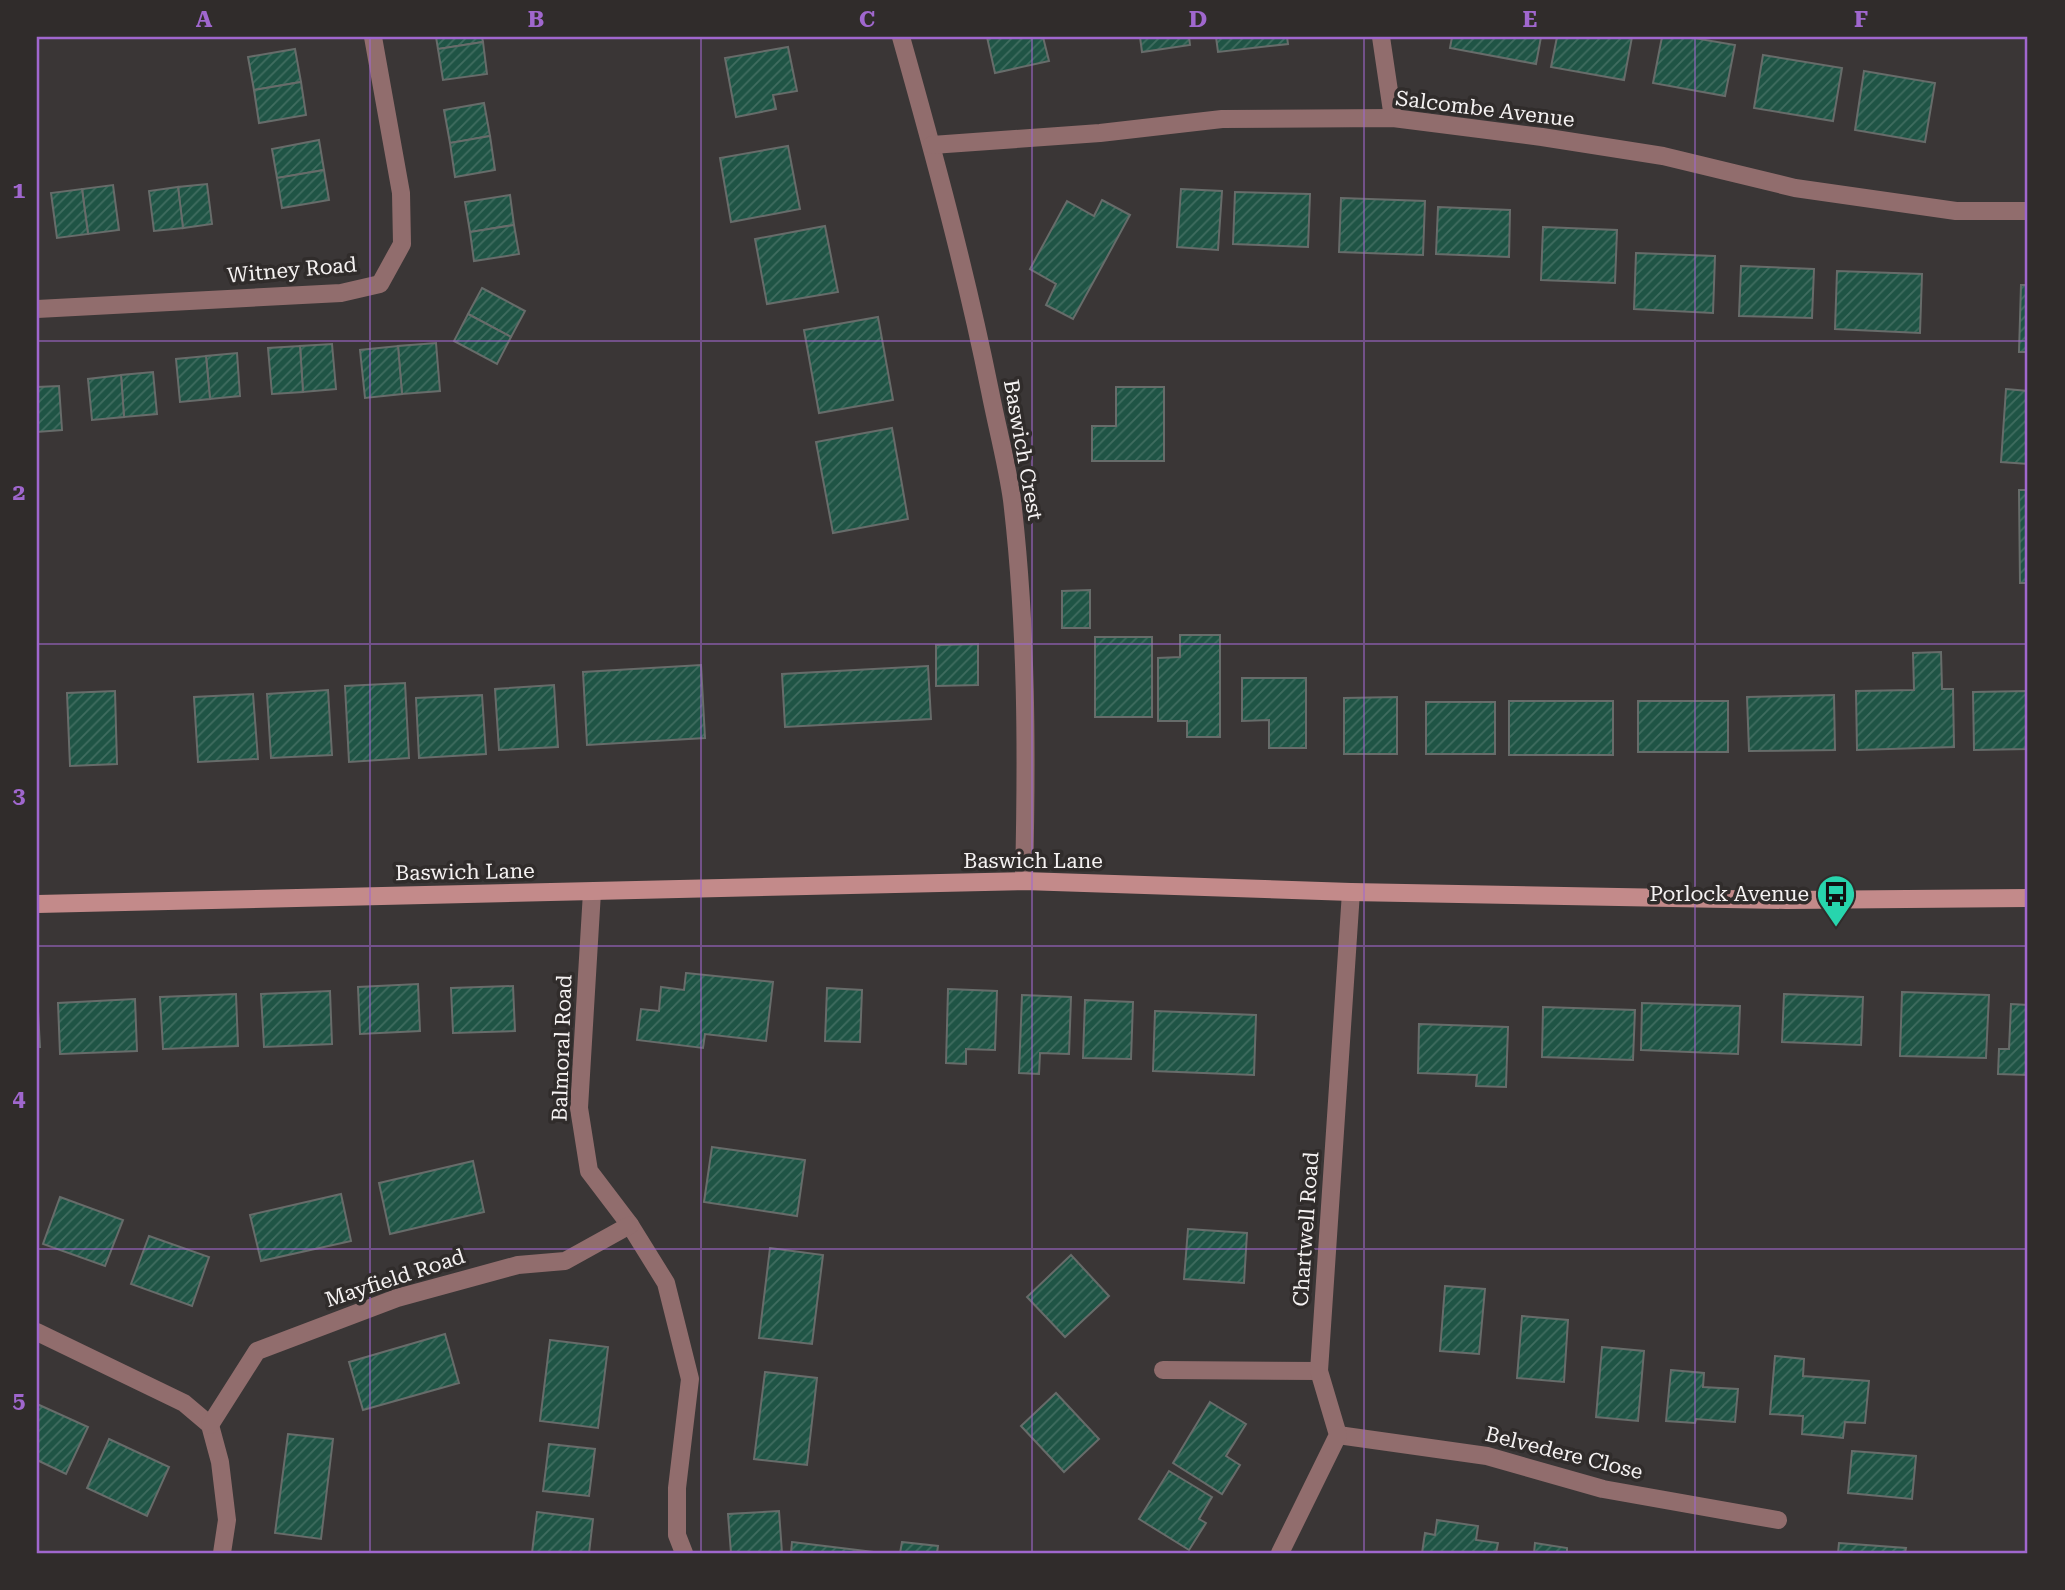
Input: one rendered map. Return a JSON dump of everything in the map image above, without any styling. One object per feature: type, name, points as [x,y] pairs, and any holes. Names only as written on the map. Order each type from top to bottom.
[{"type":"street","name":"Witney Road","points":[[37,309],[341,293],[380,284],[402,244],[401,193],[373,37]]},
{"type":"street","name":"Baswich Crest","points":[[901,37],[932,145],[980,339],[1012,497],[1021,596],[1026,727],[1024,881]]},
{"type":"street","points":[[1381,37],[1393,118]]},
{"type":"street","name":"Salcombe Avenue","points":[[932,145],[1100,133],[1222,119],[1393,118],[1662,156],[1795,188],[1956,211],[2028,211]]},
{"type":"street","name":"Baswich Lane","points":[[37,904],[1024,881],[1351,892],[1786,900],[2028,898]]},
{"type":"street","name":"Balmoral Road","points":[[592,892],[579,1108],[589,1171],[629,1225],[666,1283],[690,1379],[677,1488],[677,1535],[684,1553]]},
{"type":"street","name":"Chartwell Road","points":[[1338,1435],[1319,1371],[1351,892]]},
{"type":"street","name":"Mayfield Road","points":[[210,1425],[257,1351],[397,1298],[518,1265],[565,1261],[629,1225]]},
{"type":"street","points":[[37,1332],[184,1403],[210,1425],[220,1462],[227,1520],[222,1553]]},
{"type":"street","points":[[1163,1370],[1319,1371]]},
{"type":"street","points":[[1280,1553],[1338,1435]]},
{"type":"street","name":"Belvedere Close","points":[[1338,1435],[1487,1456],[1603,1489],[1778,1520]]},
{"type":"building","points":[[436,37],[482,37],[483,42],[438,49]]},
{"type":"building","points":[[987,37],[1043,37],[1049,61],[995,73]]},
{"type":"building","points":[[1140,37],[1189,37],[1190,45],[1142,52]]},
{"type":"building","points":[[1216,37],[1287,37],[1288,44],[1218,52]]},
{"type":"building","points":[[1452,37],[1541,37],[1536,64],[1450,48]]},
{"type":"building","points":[[1557,37],[1632,37],[1624,80],[1551,67]]},
{"type":"building","points":[[1662,37],[1688,37],[1735,45],[1725,96],[1653,83]]},
{"type":"building","points":[[483,42],[487,74],[443,80],[438,49]]},
{"type":"building","points":[[788,47],[797,91],[773,95],[776,109],[736,117],[725,58]]},
{"type":"building","points":[[295,49],[301,82],[254,90],[248,57]]},
{"type":"building","points":[[1763,55],[1842,68],[1833,121],[1754,108]]},
{"type":"building","points":[[1864,71],[1935,83],[1925,142],[1855,130]]},
{"type":"building","points":[[301,82],[306,115],[259,123],[254,90]]},
{"type":"building","points":[[484,103],[490,136],[450,143],[444,110]]},
{"type":"building","points":[[490,136],[495,170],[455,177],[450,143]]},
{"type":"building","points":[[319,140],[324,170],[277,178],[272,149]]},
{"type":"building","points":[[788,146],[800,209],[731,222],[720,158]]},
{"type":"building","points":[[324,170],[329,200],[282,208],[277,178]]},
{"type":"building","points":[[207,184],[212,224],[183,228],[178,187]]},
{"type":"building","points":[[113,185],[119,230],[88,234],[82,189]]},
{"type":"building","points":[[178,187],[183,228],[154,231],[149,191]]},
{"type":"building","points":[[82,189],[88,234],[57,238],[51,193]]},
{"type":"building","points":[[1181,189],[1222,191],[1218,250],[1177,247]]},
{"type":"building","points":[[1235,192],[1310,194],[1308,247],[1233,244]]},
{"type":"building","points":[[510,195],[514,225],[470,232],[465,202]]},
{"type":"building","points":[[1341,198],[1425,201],[1423,255],[1339,252]]},
{"type":"building","points":[[1102,200],[1130,215],[1073,319],[1046,305],[1056,284],[1030,269],[1067,201],[1094,216]]},
{"type":"building","points":[[1438,207],[1510,210],[1509,257],[1436,254]]},
{"type":"building","points":[[514,225],[519,254],[474,261],[470,232]]},
{"type":"building","points":[[825,226],[838,292],[767,304],[755,239]]},
{"type":"building","points":[[1543,227],[1617,230],[1615,283],[1541,280]]},
{"type":"building","points":[[1636,253],[1715,256],[1713,313],[1634,309]]},
{"type":"building","points":[[1741,266],[1814,269],[1812,318],[1739,316]]},
{"type":"building","points":[[1837,271],[1922,274],[1920,333],[1835,329]]},
{"type":"building","points":[[2021,285],[2028,285],[2028,352],[2019,352]]},
{"type":"building","points":[[482,288],[525,311],[511,337],[468,314]]},
{"type":"building","points":[[468,314],[511,337],[497,364],[454,341]]},
{"type":"building","points":[[878,317],[893,400],[819,413],[804,330]]},
{"type":"building","points":[[436,343],[440,391],[402,394],[398,346]]},
{"type":"building","points":[[332,344],[336,389],[303,392],[300,346]]},
{"type":"building","points":[[300,346],[303,392],[272,394],[268,348]]},
{"type":"building","points":[[398,346],[402,394],[365,398],[360,350]]},
{"type":"building","points":[[237,353],[240,396],[210,399],[206,356]]},
{"type":"building","points":[[206,356],[210,399],[180,402],[176,359]]},
{"type":"building","points":[[153,372],[157,414],[124,417],[121,375]]},
{"type":"building","points":[[121,375],[124,417],[92,420],[88,379]]},
{"type":"building","points":[[59,386],[62,430],[37,432],[37,387]]},
{"type":"building","points":[[1116,387],[1164,387],[1164,461],[1092,461],[1092,426],[1116,426]]},
{"type":"building","points":[[2006,389],[2028,391],[2028,464],[2001,462]]},
{"type":"building","points":[[892,428],[908,519],[833,533],[816,442]]},
{"type":"building","points":[[2019,490],[2028,490],[2028,583],[2020,583]]},
{"type":"building","points":[[1090,590],[1090,628],[1062,628],[1062,591]]},
{"type":"building","points":[[1180,635],[1220,635],[1220,737],[1187,737],[1187,721],[1158,721],[1158,658],[1180,657]]},
{"type":"building","points":[[1095,637],[1152,637],[1152,717],[1095,717]]},
{"type":"building","points":[[978,644],[978,685],[936,686],[936,645]]},
{"type":"building","points":[[1941,652],[1942,689],[1953,689],[1954,747],[1857,750],[1856,691],[1914,690],[1913,653]]},
{"type":"building","points":[[701,665],[705,738],[587,745],[583,672]]},
{"type":"building","points":[[928,666],[931,719],[785,727],[782,674]]},
{"type":"building","points":[[1242,678],[1306,678],[1306,748],[1269,748],[1269,720],[1242,721]]},
{"type":"building","points":[[405,683],[409,758],[349,762],[345,686]]},
{"type":"building","points":[[554,685],[558,747],[499,750],[495,689]]},
{"type":"building","points":[[328,690],[332,755],[271,758],[267,694]]},
{"type":"building","points":[[115,691],[117,764],[70,766],[67,693]]},
{"type":"building","points":[[2028,691],[2028,749],[1974,750],[1973,692]]},
{"type":"building","points":[[253,694],[258,759],[198,762],[194,697]]},
{"type":"building","points":[[482,695],[486,754],[419,758],[416,698]]},
{"type":"building","points":[[1834,695],[1835,750],[1749,751],[1747,697]]},
{"type":"building","points":[[1397,697],[1397,754],[1344,754],[1344,698]]},
{"type":"building","points":[[1509,701],[1613,701],[1613,755],[1509,755]]},
{"type":"building","points":[[1638,701],[1728,701],[1728,752],[1638,752]]},
{"type":"building","points":[[1426,702],[1495,702],[1495,754],[1426,754]]},
{"type":"building","points":[[686,973],[773,982],[766,1041],[705,1034],[703,1048],[637,1040],[641,1009],[659,1011],[661,987],[684,990]]},
{"type":"building","points":[[418,984],[420,1031],[360,1034],[358,987]]},
{"type":"building","points":[[513,986],[515,1031],[453,1033],[451,988]]},
{"type":"building","points":[[827,988],[862,990],[860,1042],[825,1041]]},
{"type":"building","points":[[948,989],[997,991],[995,1050],[966,1049],[966,1064],[946,1063]]},
{"type":"building","points":[[330,991],[332,1044],[264,1047],[261,994]]},
{"type":"building","points":[[1902,992],[1989,995],[1986,1058],[1900,1056]]},
{"type":"building","points":[[37,993],[40,1047],[37,1047]]},
{"type":"building","points":[[236,994],[238,1046],[163,1049],[160,997]]},
{"type":"building","points":[[1784,994],[1863,997],[1861,1045],[1782,1042]]},
{"type":"building","points":[[1022,995],[1071,997],[1069,1054],[1040,1053],[1039,1074],[1019,1073]]},
{"type":"building","points":[[135,999],[137,1051],[60,1054],[58,1003]]},
{"type":"building","points":[[1085,1000],[1133,1002],[1131,1059],[1083,1058]]},
{"type":"building","points":[[1642,1003],[1740,1006],[1738,1054],[1641,1050]]},
{"type":"building","points":[[2011,1004],[2028,1005],[2028,1075],[1998,1074],[1999,1049],[2009,1049]]},
{"type":"building","points":[[1543,1007],[1635,1010],[1633,1060],[1542,1057]]},
{"type":"building","points":[[1155,1011],[1256,1015],[1254,1075],[1153,1071]]},
{"type":"building","points":[[1419,1024],[1508,1027],[1506,1087],[1476,1086],[1477,1075],[1418,1073]]},
{"type":"building","points":[[712,1147],[805,1160],[797,1216],[704,1202]]},
{"type":"building","points":[[473,1161],[484,1212],[390,1234],[379,1183]]},
{"type":"building","points":[[341,1194],[351,1241],[261,1261],[250,1215]]},
{"type":"building","points":[[60,1197],[123,1220],[105,1266],[43,1244]]},
{"type":"building","points":[[1188,1229],[1247,1233],[1244,1283],[1184,1279]]},
{"type":"building","points":[[149,1236],[209,1257],[192,1306],[131,1284]]},
{"type":"building","points":[[770,1248],[823,1255],[812,1344],[759,1338]]},
{"type":"building","points":[[1071,1255],[1109,1296],[1065,1337],[1027,1297]]},
{"type":"building","points":[[1445,1286],[1485,1289],[1479,1354],[1440,1351]]},
{"type":"building","points":[[1522,1316],[1568,1320],[1564,1382],[1517,1378]]},
{"type":"building","points":[[445,1334],[459,1383],[363,1410],[349,1362]]},
{"type":"building","points":[[550,1340],[608,1347],[598,1428],[540,1421]]},
{"type":"building","points":[[1602,1347],[1644,1351],[1638,1421],[1596,1417]]},
{"type":"building","points":[[1775,1356],[1804,1359],[1803,1376],[1869,1381],[1865,1423],[1845,1422],[1843,1438],[1802,1434],[1803,1416],[1770,1414]]},
{"type":"building","points":[[1671,1370],[1704,1373],[1703,1387],[1738,1389],[1735,1422],[1696,1419],[1695,1423],[1666,1421]]},
{"type":"building","points":[[765,1372],[817,1378],[807,1465],[754,1459]]},
{"type":"building","points":[[1056,1393],[1099,1439],[1064,1472],[1021,1426]]},
{"type":"building","points":[[1210,1402],[1246,1424],[1226,1456],[1240,1465],[1222,1494],[1173,1463]]},
{"type":"building","points":[[37,1404],[88,1427],[66,1474],[37,1460]]},
{"type":"building","points":[[288,1434],[333,1439],[321,1539],[275,1533]]},
{"type":"building","points":[[109,1439],[169,1467],[147,1516],[87,1488]]},
{"type":"building","points":[[549,1444],[595,1449],[589,1496],[543,1491]]},
{"type":"building","points":[[1852,1451],[1916,1456],[1912,1499],[1848,1493]]},
{"type":"building","points":[[1169,1471],[1212,1497],[1199,1519],[1206,1523],[1189,1550],[1139,1519]]},
{"type":"building","points":[[779,1511],[782,1553],[731,1553],[728,1514]]},
{"type":"building","points":[[537,1512],[593,1519],[589,1553],[532,1553]]},
{"type":"building","points":[[1437,1520],[1478,1526],[1476,1540],[1498,1543],[1496,1553],[1422,1553],[1425,1533],[1435,1535]]},
{"type":"building","points":[[792,1542],[882,1553],[791,1553]]},
{"type":"building","points":[[902,1542],[938,1546],[937,1553],[900,1553]]},
{"type":"building","points":[[1535,1543],[1567,1548],[1567,1553],[1534,1553]]},
{"type":"building","points":[[1839,1543],[1906,1548],[1905,1553],[1838,1553]]},
{"type":"place","name":"Porlock Avenue","points":[[1836,928]]}]
